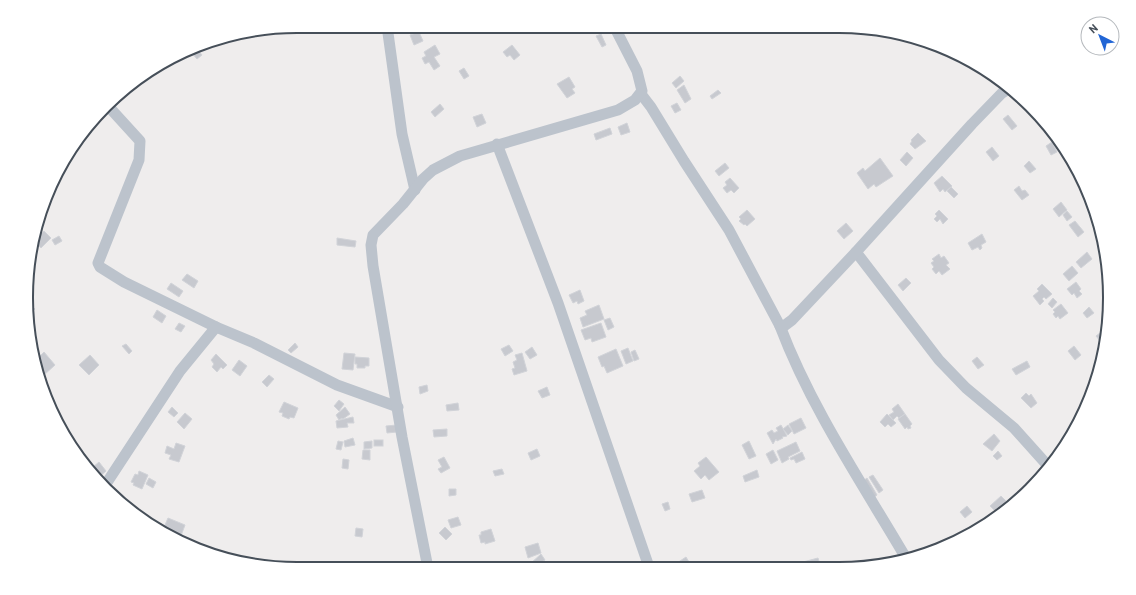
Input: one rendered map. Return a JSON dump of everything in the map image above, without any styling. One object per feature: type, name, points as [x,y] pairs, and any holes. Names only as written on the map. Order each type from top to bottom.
[{"type":"street","points":[[388,33],[402,134],[415,190]]},
{"type":"street","points":[[618,33],[637,71],[642,91],[641,94],[651,107],[729,230],[780,326],[787,346],[814,400],[903,554]]},
{"type":"street","points":[[780,326],[782,327],[788,323],[856,252],[972,124],[1004,92]]},
{"type":"street","points":[[427,562],[409,474],[370,245],[373,235],[428,175],[444,162],[497,144],[618,110],[629,104],[641,94]]},
{"type":"street","points":[[111,109],[140,141],[140,148],[139,160],[106,238],[98,263],[100,267],[124,282],[216,327],[254,343],[337,386],[398,407]]},
{"type":"street","points":[[497,144],[558,303],[647,562]]},
{"type":"street","points":[[856,252],[939,360],[966,388],[1014,428],[1045,463]]},
{"type":"street","points":[[107,482],[180,371],[216,327]]},
{"type":"building","points":[[419,33],[423,41],[414,45],[410,35]]},
{"type":"building","points":[[601,34],[606,45],[602,47],[596,36]]},
{"type":"building","points":[[435,45],[440,54],[434,57],[440,66],[434,70],[429,62],[425,64],[422,58],[426,56],[424,52]]},
{"type":"building","points":[[512,45],[520,55],[514,60],[510,55],[507,57],[503,52]]},
{"type":"building","points":[[199,52],[202,55],[197,59],[193,54]]},
{"type":"building","points":[[464,68],[469,76],[464,79],[459,71]]},
{"type":"building","points":[[680,76],[684,81],[676,88],[672,83]]},
{"type":"building","points":[[569,77],[575,87],[572,89],[575,93],[567,98],[557,84]]},
{"type":"building","points":[[684,85],[691,99],[685,103],[677,90]]},
{"type":"building","points":[[718,90],[721,93],[712,99],[710,96]]},
{"type":"building","points":[[677,103],[681,110],[675,113],[671,106]]},
{"type":"building","points":[[440,104],[444,109],[435,117],[431,112]]},
{"type":"building","points":[[482,114],[486,123],[477,127],[473,117]]},
{"type":"building","points":[[1008,115],[1017,126],[1012,130],[1003,119]]},
{"type":"building","points":[[627,123],[630,132],[621,135],[618,127]]},
{"type":"building","points":[[610,128],[612,134],[596,140],[594,134]]},
{"type":"building","points":[[918,133],[926,141],[915,149],[910,144],[912,141],[911,140]]},
{"type":"building","points":[[1052,142],[1057,152],[1051,155],[1046,146]]},
{"type":"building","points":[[992,147],[999,156],[993,161],[986,152]]},
{"type":"building","points":[[907,152],[913,158],[906,166],[900,160]]},
{"type":"building","points":[[880,158],[893,176],[876,187],[874,184],[868,189],[857,173],[863,168],[865,171]]},
{"type":"building","points":[[1029,161],[1036,169],[1030,173],[1024,166]]},
{"type":"building","points":[[725,163],[729,168],[719,176],[715,171]]},
{"type":"building","points":[[942,176],[952,186],[945,192],[943,189],[940,192],[934,183]]},
{"type":"building","points":[[730,178],[739,188],[734,193],[731,190],[727,193],[723,188],[727,185],[725,182]]},
{"type":"building","points":[[1019,186],[1022,191],[1025,190],[1029,195],[1022,200],[1014,190]]},
{"type":"building","points":[[951,187],[958,194],[954,198],[947,191]]},
{"type":"building","points":[[1061,202],[1067,210],[1059,217],[1053,209]]},
{"type":"building","points":[[747,210],[755,219],[747,226],[739,221],[741,219],[739,217]]},
{"type":"building","points":[[939,210],[948,219],[943,224],[940,219],[937,222],[934,219],[937,216],[935,214]]},
{"type":"building","points":[[1067,211],[1072,217],[1067,221],[1063,215]]},
{"type":"building","points":[[1075,221],[1084,232],[1078,237],[1069,225]]},
{"type":"building","points":[[846,223],[853,231],[844,239],[837,231]]},
{"type":"building","points":[[44,231],[51,238],[41,248],[38,245],[41,234]]},
{"type":"building","points":[[982,234],[986,242],[981,245],[982,248],[980,250],[978,247],[972,250],[968,243]]},
{"type":"building","points":[[59,236],[62,241],[55,245],[52,240]]},
{"type":"building","points":[[337,238],[356,241],[355,247],[337,245]]},
{"type":"building","points":[[1087,252],[1092,259],[1081,268],[1076,262]]},
{"type":"building","points":[[939,254],[941,258],[944,256],[949,263],[946,265],[950,269],[942,275],[939,271],[936,274],[932,269],[934,267],[931,263],[934,261],[932,259]]},
{"type":"building","points":[[1072,266],[1078,273],[1069,281],[1063,274]]},
{"type":"building","points":[[187,274],[198,281],[194,288],[182,280]]},
{"type":"building","points":[[906,278],[911,283],[903,291],[898,285]]},
{"type":"building","points":[[1076,282],[1081,289],[1079,291],[1082,294],[1077,298],[1074,293],[1072,295],[1067,289]]},
{"type":"building","points":[[171,283],[183,291],[179,297],[167,289]]},
{"type":"building","points":[[1042,284],[1052,294],[1046,299],[1044,297],[1042,299],[1044,301],[1040,305],[1033,296],[1039,291],[1037,289]]},
{"type":"building","points":[[580,290],[584,301],[578,304],[577,301],[573,303],[569,295]]},
{"type":"building","points":[[1053,298],[1057,302],[1052,308],[1048,304]]},
{"type":"building","points":[[1061,304],[1068,313],[1060,319],[1058,316],[1056,318],[1053,314],[1055,312],[1053,310]]},
{"type":"building","points":[[599,305],[604,319],[583,327],[580,318],[587,315],[585,311]]},
{"type":"building","points":[[1089,307],[1094,313],[1087,318],[1083,313]]},
{"type":"building","points":[[157,310],[166,316],[162,323],[153,317]]},
{"type":"building","points":[[610,318],[614,327],[608,330],[604,320]]},
{"type":"building","points":[[179,323],[185,326],[181,332],[175,329]]},
{"type":"building","points":[[601,323],[606,337],[592,342],[591,338],[585,340],[581,330]]},
{"type":"building","points":[[1101,332],[1100,340],[1096,336]]},
{"type":"building","points":[[295,343],[298,347],[291,353],[288,350]]},
{"type":"building","points":[[126,344],[132,351],[129,354],[122,346]]},
{"type":"building","points":[[509,345],[513,351],[505,356],[501,349]]},
{"type":"building","points":[[1074,346],[1081,355],[1075,360],[1068,351]]},
{"type":"building","points":[[532,347],[537,355],[530,359],[525,352]]},
{"type":"building","points":[[628,348],[633,361],[626,364],[621,351]]},
{"type":"building","points":[[616,349],[623,366],[607,373],[604,366],[602,367],[598,357]]},
{"type":"building","points":[[635,350],[639,359],[634,361],[631,352]]},
{"type":"building","points":[[44,352],[55,365],[45,375],[41,360],[40,356]]},
{"type":"building","points":[[344,353],[355,354],[353,370],[342,369]]},
{"type":"building","points":[[522,353],[527,371],[514,375],[512,369],[515,368],[513,362],[517,360],[515,355]]},
{"type":"building","points":[[216,354],[227,365],[223,369],[221,367],[217,372],[212,367],[214,364],[211,360]]},
{"type":"building","points":[[90,355],[99,365],[89,375],[79,365]]},
{"type":"building","points":[[355,357],[369,358],[369,366],[365,366],[365,368],[357,368],[357,364],[355,364]]},
{"type":"building","points":[[977,357],[984,365],[978,369],[972,361]]},
{"type":"building","points":[[239,360],[247,366],[240,376],[232,370]]},
{"type":"building","points":[[1027,361],[1030,367],[1016,375],[1012,369]]},
{"type":"building","points":[[269,375],[274,379],[267,387],[262,382]]},
{"type":"building","points":[[427,385],[428,391],[420,394],[419,387]]},
{"type":"building","points":[[547,387],[550,395],[542,398],[538,391]]},
{"type":"building","points":[[1026,393],[1029,396],[1031,394],[1037,403],[1031,408],[1021,398]]},
{"type":"building","points":[[339,400],[344,404],[339,411],[334,406]]},
{"type":"building","points":[[284,402],[298,408],[294,418],[290,417],[289,419],[282,416],[283,413],[279,412]]},
{"type":"building","points":[[458,403],[459,410],[447,411],[446,405]]},
{"type":"building","points":[[898,404],[905,414],[899,418],[897,416],[893,420],[889,415],[894,412],[892,409]]},
{"type":"building","points":[[172,407],[178,413],[174,417],[168,412]]},
{"type":"building","points":[[345,407],[350,414],[339,420],[336,415]]},
{"type":"building","points":[[185,413],[192,419],[184,429],[177,422]]},
{"type":"building","points":[[887,414],[896,423],[891,427],[888,424],[885,427],[880,422]]},
{"type":"building","points":[[905,414],[912,424],[910,426],[911,428],[908,429],[907,427],[905,429],[898,419]]},
{"type":"building","points":[[353,417],[354,423],[347,423],[348,427],[337,428],[336,421]]},
{"type":"building","points":[[801,418],[806,428],[794,434],[789,424]]},
{"type":"building","points":[[397,425],[397,432],[387,433],[386,426]]},
{"type":"building","points":[[781,425],[787,436],[782,437],[783,438],[777,441],[776,439],[773,444],[767,433],[772,430],[774,433],[778,431],[776,428]]},
{"type":"building","points":[[788,425],[792,431],[788,435],[783,429]]},
{"type":"building","points":[[447,429],[447,436],[434,437],[433,430]]},
{"type":"building","points":[[994,434],[1000,441],[992,451],[983,444]]},
{"type":"building","points":[[353,438],[355,445],[345,447],[344,441]]},
{"type":"building","points":[[374,440],[383,440],[383,446],[374,446]]},
{"type":"building","points":[[338,441],[343,442],[341,450],[336,449]]},
{"type":"building","points":[[372,441],[372,448],[364,449],[364,442]]},
{"type":"building","points":[[749,441],[756,456],[749,459],[742,445]]},
{"type":"building","points":[[796,442],[800,451],[788,457],[789,459],[782,463],[777,451]]},
{"type":"building","points":[[176,443],[185,446],[179,462],[169,459],[171,455],[165,453],[167,446],[174,449]]},
{"type":"building","points":[[537,449],[540,456],[531,460],[528,453]]},
{"type":"building","points":[[363,450],[370,450],[370,460],[362,459]]},
{"type":"building","points":[[773,450],[778,460],[771,464],[766,454]]},
{"type":"building","points":[[998,451],[1002,456],[997,460],[993,456]]},
{"type":"building","points":[[802,452],[805,459],[796,463],[794,459],[791,460],[790,458]]},
{"type":"building","points":[[444,457],[450,468],[441,473],[438,469],[442,467],[438,460]]},
{"type":"building","points":[[706,457],[719,472],[709,480],[705,475],[701,479],[694,471],[700,466],[698,463]]},
{"type":"building","points":[[343,459],[349,460],[348,469],[342,468]]},
{"type":"building","points":[[99,462],[106,471],[101,475],[94,466]]},
{"type":"building","points":[[502,469],[504,474],[495,476],[493,471]]},
{"type":"building","points":[[757,470],[759,477],[745,482],[743,476]]},
{"type":"building","points":[[139,471],[148,475],[142,489],[133,485],[134,483],[131,482],[135,474],[138,475]]},
{"type":"building","points":[[873,475],[883,490],[879,493],[869,477]]},
{"type":"building","points":[[149,478],[156,482],[153,488],[146,484]]},
{"type":"building","points":[[867,478],[877,495],[873,498],[863,481]]},
{"type":"building","points":[[449,489],[456,489],[456,495],[449,496]]},
{"type":"building","points":[[702,490],[705,498],[692,502],[689,494]]},
{"type":"building","points":[[1001,496],[1006,501],[995,511],[990,506]]},
{"type":"building","points":[[668,502],[670,509],[665,511],[662,504]]},
{"type":"building","points":[[967,506],[972,512],[965,518],[960,512]]},
{"type":"building","points":[[458,517],[461,525],[451,528],[448,520]]},
{"type":"building","points":[[168,518],[185,525],[181,535],[164,527]]},
{"type":"building","points":[[445,527],[452,534],[446,540],[439,533]]},
{"type":"building","points":[[356,528],[363,529],[362,537],[355,536]]},
{"type":"building","points":[[491,529],[495,541],[485,544],[485,542],[481,543],[479,535],[481,535],[481,532]]},
{"type":"building","points":[[538,543],[541,553],[528,558],[525,547]]},
{"type":"building","points":[[541,554],[545,560],[542,562],[532,562]]},
{"type":"building","points":[[686,557],[689,562],[678,562]]},
{"type":"building","points":[[818,558],[819,562],[803,562]]}]
